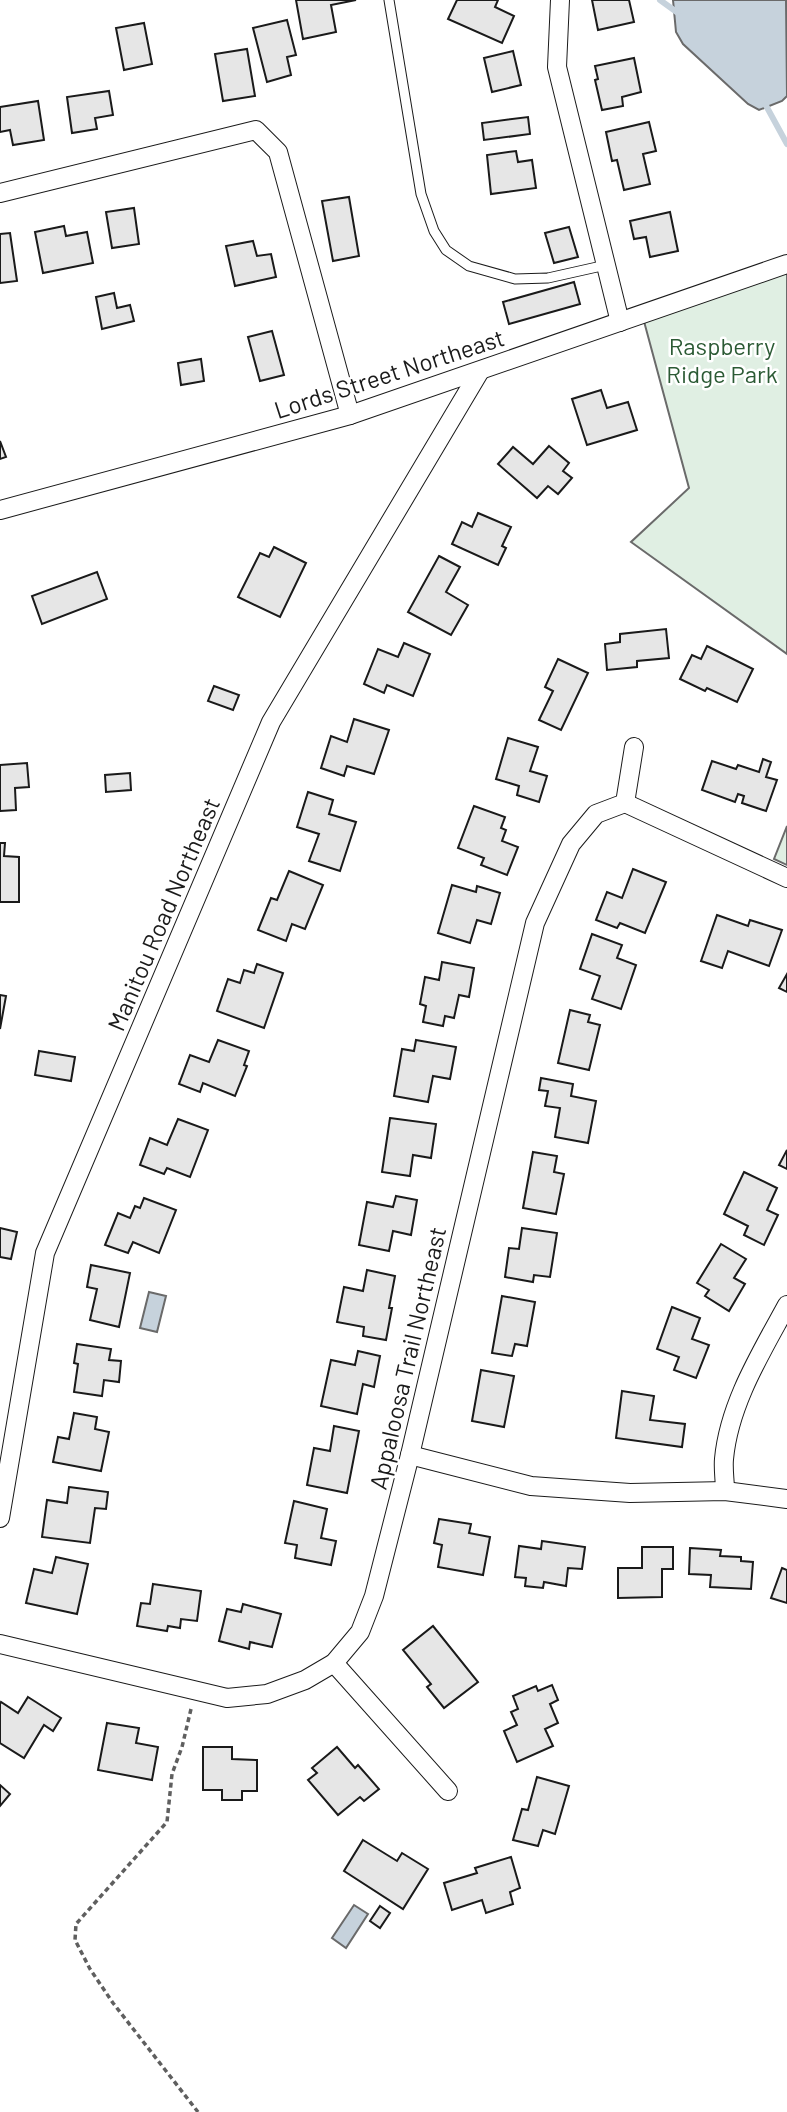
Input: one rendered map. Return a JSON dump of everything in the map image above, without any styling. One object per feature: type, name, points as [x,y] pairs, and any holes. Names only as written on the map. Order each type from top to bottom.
[{"type":"street","points":[[560,0],[557,68],[620,322]]},
{"type":"street","points":[[0,193],[256,130],[278,152],[350,415]]},
{"type":"street","name":"Lords Street Northeast","points":[[0,510],[350,415],[787,264]]},
{"type":"street","name":"Manitou Road Northeast","points":[[0,1518],[45,1253],[271,722],[480,371]]},
{"type":"street","points":[[634,747],[625,803],[787,878]]},
{"type":"street","name":"Appaloosa Trail Northeast","points":[[0,1644],[227,1698],[267,1695],[305,1680],[334,1663],[360,1632],[374,1596],[410,1455],[535,923],[571,844],[596,814],[625,803]]},
{"type":"street","points":[[725,1491],[723,1460],[732,1418],[787,1305]]},
{"type":"street","points":[[410,1455],[531,1486],[630,1493],[725,1491],[787,1499]]},
{"type":"street","points":[[334,1663],[448,1791]]},
{"type":"lane","points":[[388,0],[421,194],[434,231],[446,250],[468,266],[516,279],[548,278],[606,265]]},
{"type":"path","points":[[195,1692],[182,1748],[172,1773],[167,1822],[76,1924],[75,1940],[90,1969],[113,2003],[198,2112]]},
{"type":"green space","name":"Raspberry Ridge Park","points":[[787,270],[787,654],[631,542],[689,488],[642,314]]},
{"type":"green space","points":[[787,826],[787,865],[774,859]]},
{"type":"shaded area","points":[[673,0],[786,0],[787,96],[782,101],[759,110],[748,104],[683,44],[676,32]]},
{"type":"shaded area","points":[[149,1292],[166,1296],[157,1332],[140,1328]]},
{"type":"shaded area","points":[[354,1905],[368,1914],[346,1948],[332,1938]]},
{"type":"building","points":[[296,0],[356,0],[331,5],[336,32],[303,39]]},
{"type":"building","points":[[457,0],[498,0],[495,7],[514,16],[502,43],[448,19]]},
{"type":"building","points":[[592,0],[629,0],[634,22],[598,30]]},
{"type":"building","points":[[287,20],[296,55],[287,57],[291,75],[267,82],[253,28]]},
{"type":"building","points":[[144,23],[152,64],[124,70],[116,28]]},
{"type":"building","points":[[247,49],[255,96],[223,101],[215,54]]},
{"type":"building","points":[[513,51],[521,85],[492,92],[484,58]]},
{"type":"building","points":[[634,58],[641,92],[622,97],[623,106],[602,110],[595,80],[598,79],[595,66]]},
{"type":"building","points":[[109,91],[113,115],[95,118],[97,129],[72,133],[67,97]]},
{"type":"building","points":[[38,101],[44,140],[13,145],[10,130],[0,132],[0,107]]},
{"type":"building","points":[[528,117],[530,134],[484,140],[482,123]]},
{"type":"building","points":[[649,122],[656,151],[643,154],[650,184],[624,190],[617,160],[612,161],[606,132]]},
{"type":"building","points":[[516,151],[518,162],[532,160],[536,188],[491,194],[487,155]]},
{"type":"building","points":[[349,197],[359,256],[333,261],[322,201]]},
{"type":"building","points":[[134,208],[139,244],[112,248],[106,212]]},
{"type":"building","points":[[670,212],[678,251],[650,257],[646,237],[634,239],[630,221]]},
{"type":"building","points":[[64,226],[66,236],[87,232],[93,263],[43,273],[35,232]]},
{"type":"building","points":[[569,227],[578,257],[554,263],[545,233]]},
{"type":"building","points":[[10,233],[17,281],[0,283],[0,234]]},
{"type":"building","points":[[253,241],[257,256],[271,254],[276,277],[235,286],[226,246]]},
{"type":"building","points":[[574,282],[580,304],[509,324],[503,302]]},
{"type":"building","points":[[114,293],[117,308],[130,305],[134,321],[102,329],[96,297]]},
{"type":"building","points":[[272,331],[284,375],[260,381],[248,337]]},
{"type":"building","points":[[201,359],[204,381],[181,385],[178,363]]},
{"type":"building","points":[[601,390],[607,408],[628,402],[637,430],[587,445],[572,399]]},
{"type":"building","points":[[0,441],[6,457],[0,459]]},
{"type":"building","points":[[549,446],[569,463],[563,471],[572,478],[558,494],[548,486],[537,498],[498,464],[513,447],[533,464]]},
{"type":"building","points":[[478,513],[511,527],[502,546],[506,548],[498,565],[452,544],[462,522],[472,527]]},
{"type":"building","points":[[274,547],[306,563],[280,617],[238,597],[260,553],[269,557]]},
{"type":"building","points":[[439,556],[460,567],[446,592],[468,605],[451,635],[408,612]]},
{"type":"building","points":[[97,572],[107,599],[42,624],[32,596]]},
{"type":"building","points":[[666,629],[669,658],[637,661],[637,667],[607,670],[605,644],[620,642],[620,634]]},
{"type":"building","points":[[404,643],[430,654],[413,696],[387,685],[384,693],[364,684],[378,649],[398,657]]},
{"type":"building","points":[[707,646],[753,669],[737,702],[680,679],[692,655],[701,659]]},
{"type":"building","points":[[558,659],[588,673],[561,730],[539,720],[553,691],[545,687]]},
{"type":"building","points":[[214,686],[239,695],[233,710],[208,701]]},
{"type":"building","points":[[354,719],[389,730],[374,774],[347,766],[344,776],[321,768],[331,736],[347,742]]},
{"type":"building","points":[[508,738],[538,747],[530,771],[547,776],[539,802],[517,795],[519,786],[496,779]]},
{"type":"building","points":[[763,759],[771,762],[766,777],[777,780],[766,811],[742,803],[744,796],[738,794],[735,802],[702,790],[712,761],[736,769],[738,765],[759,772]]},
{"type":"building","points":[[27,763],[29,787],[15,788],[16,810],[0,811],[0,765]]},
{"type":"building","points":[[130,773],[131,790],[106,792],[105,775]]},
{"type":"building","points":[[308,792],[333,800],[329,814],[356,822],[340,871],[309,861],[319,834],[297,827]]},
{"type":"building","points":[[474,806],[505,817],[501,828],[506,830],[502,841],[518,847],[507,875],[481,865],[484,858],[458,848]]},
{"type":"building","points":[[0,843],[5,843],[4,856],[19,857],[19,902],[0,902]]},
{"type":"building","points":[[633,869],[666,882],[645,933],[620,923],[617,928],[596,920],[607,892],[622,898]]},
{"type":"building","points":[[289,871],[323,885],[305,929],[292,924],[286,941],[258,930],[271,898],[277,900]]},
{"type":"building","points":[[452,885],[476,892],[477,886],[500,893],[491,924],[477,920],[470,943],[438,933]]},
{"type":"building","points":[[717,915],[748,926],[750,920],[782,930],[769,966],[728,951],[722,968],[701,961]]},
{"type":"building","points":[[592,934],[622,945],[617,958],[636,965],[621,1009],[592,999],[600,976],[580,969]]},
{"type":"building","points":[[442,962],[474,968],[469,997],[459,995],[454,1018],[445,1016],[443,1026],[423,1022],[426,1006],[420,1004],[425,977],[439,980]]},
{"type":"building","points":[[257,964],[283,973],[264,1028],[217,1011],[228,979],[240,983],[244,970],[254,973]]},
{"type":"building","points":[[787,974],[787,992],[779,988]]},
{"type":"building","points":[[0,995],[6,996],[0,1029]]},
{"type":"building","points":[[570,1010],[590,1015],[588,1022],[600,1025],[589,1070],[558,1063]]},
{"type":"building","points":[[218,1040],[249,1051],[244,1065],[247,1066],[235,1096],[203,1083],[200,1092],[179,1084],[190,1055],[209,1062]]},
{"type":"building","points":[[416,1040],[456,1047],[450,1079],[433,1076],[428,1102],[394,1096],[402,1049],[414,1051]]},
{"type":"building","points":[[39,1051],[75,1057],[71,1081],[35,1075]]},
{"type":"building","points":[[541,1078],[573,1084],[571,1096],[596,1101],[588,1143],[555,1137],[560,1108],[545,1106],[548,1091],[539,1090]]},
{"type":"building","points":[[390,1118],[436,1124],[431,1158],[413,1155],[410,1176],[382,1172]]},
{"type":"building","points":[[178,1119],[208,1130],[190,1177],[167,1168],[164,1174],[140,1165],[150,1138],[167,1145]]},
{"type":"building","points":[[787,1150],[787,1169],[779,1165]]},
{"type":"building","points":[[533,1152],[557,1156],[554,1172],[564,1174],[556,1214],[523,1208]]},
{"type":"building","points":[[744,1172],[777,1188],[767,1210],[778,1215],[764,1245],[744,1235],[748,1226],[724,1214]]},
{"type":"building","points":[[396,1196],[417,1200],[411,1235],[393,1231],[389,1251],[359,1245],[367,1202],[393,1207]]},
{"type":"building","points":[[144,1198],[176,1210],[159,1253],[133,1242],[128,1253],[105,1245],[118,1213],[130,1218],[135,1206],[140,1208]]},
{"type":"building","points":[[0,1228],[17,1232],[11,1259],[0,1257]]},
{"type":"building","points":[[522,1228],[557,1233],[550,1277],[534,1275],[533,1282],[505,1277],[509,1248],[519,1249]]},
{"type":"building","points":[[721,1244],[746,1259],[734,1278],[745,1284],[729,1311],[705,1296],[709,1290],[697,1283]]},
{"type":"building","points":[[91,1265],[130,1273],[119,1327],[90,1320],[97,1289],[87,1287]]},
{"type":"building","points":[[367,1270],[395,1276],[386,1340],[363,1336],[364,1327],[337,1322],[344,1287],[363,1291]]},
{"type":"building","points":[[502,1296],[535,1302],[527,1346],[515,1344],[512,1356],[492,1353]]},
{"type":"building","points":[[672,1307],[700,1318],[692,1339],[709,1345],[696,1378],[674,1370],[679,1357],[657,1349]]},
{"type":"building","points":[[77,1344],[111,1349],[109,1360],[121,1361],[119,1382],[104,1380],[102,1396],[74,1392],[78,1364],[74,1363]]},
{"type":"building","points":[[358,1351],[380,1356],[374,1387],[363,1384],[357,1414],[321,1406],[331,1360],[355,1365]]},
{"type":"building","points":[[481,1370],[514,1376],[504,1427],[472,1421]]},
{"type":"building","points":[[622,1391],[654,1396],[650,1420],[685,1424],[682,1447],[616,1438]]},
{"type":"building","points":[[74,1413],[97,1417],[95,1429],[109,1432],[101,1471],[53,1462],[58,1437],[69,1439]]},
{"type":"building","points":[[334,1426],[359,1431],[347,1493],[307,1485],[314,1448],[330,1451]]},
{"type":"building","points":[[69,1487],[108,1492],[106,1509],[95,1508],[90,1543],[42,1537],[47,1500],[67,1503]]},
{"type":"building","points":[[294,1501],[327,1509],[321,1538],[336,1541],[331,1565],[295,1558],[297,1545],[285,1543]]},
{"type":"building","points":[[439,1519],[471,1524],[469,1533],[490,1537],[483,1575],[438,1567],[442,1545],[434,1543]]},
{"type":"building","points":[[542,1541],[585,1547],[582,1569],[568,1568],[566,1586],[544,1582],[543,1588],[525,1586],[526,1578],[515,1577],[519,1546],[541,1549]]},
{"type":"building","points":[[642,1547],[673,1547],[673,1569],[662,1569],[662,1597],[618,1598],[618,1568],[642,1568]]},
{"type":"building","points":[[690,1548],[721,1550],[720,1556],[741,1557],[741,1561],[753,1562],[751,1589],[710,1587],[711,1575],[689,1574]]},
{"type":"building","points":[[56,1557],[88,1564],[77,1614],[26,1603],[34,1569],[52,1573]]},
{"type":"building","points":[[782,1568],[787,1570],[787,1603],[771,1598]]},
{"type":"building","points":[[153,1584],[201,1591],[197,1621],[181,1619],[180,1628],[168,1626],[167,1631],[137,1626],[141,1603],[150,1604]]},
{"type":"building","points":[[243,1604],[281,1614],[272,1647],[250,1642],[249,1649],[219,1641],[227,1609],[241,1612]]},
{"type":"building","points":[[433,1626],[478,1682],[444,1708],[427,1687],[431,1684],[403,1650]]},
{"type":"building","points":[[552,1685],[558,1700],[550,1704],[558,1723],[545,1729],[553,1746],[517,1762],[504,1731],[517,1725],[511,1712],[518,1709],[513,1696],[536,1686],[538,1691]]},
{"type":"building","points":[[28,1697],[61,1718],[53,1731],[44,1725],[24,1758],[0,1743],[0,1704],[1,1702],[18,1713]]},
{"type":"building","points":[[107,1723],[139,1728],[136,1743],[158,1747],[152,1780],[98,1770]]},
{"type":"building","points":[[203,1747],[232,1747],[232,1759],[257,1760],[257,1791],[242,1791],[242,1800],[222,1800],[222,1790],[203,1790]]},
{"type":"building","points":[[337,1747],[355,1768],[358,1765],[379,1789],[364,1801],[360,1797],[338,1815],[308,1780],[317,1773],[312,1768]]},
{"type":"building","points":[[537,1777],[569,1786],[555,1834],[543,1830],[538,1846],[513,1840],[522,1809],[528,1810]]},
{"type":"building","points":[[0,1785],[10,1794],[0,1806]]},
{"type":"building","points":[[363,1840],[397,1861],[402,1853],[428,1869],[403,1909],[344,1871]]},
{"type":"building","points":[[511,1857],[520,1888],[510,1892],[513,1904],[486,1913],[482,1900],[452,1910],[444,1883],[477,1873],[475,1868]]},
{"type":"building","points":[[380,1906],[390,1913],[380,1928],[370,1921]]},
{"type":"waterway","points":[[660,0],[678,13]]},
{"type":"waterway","points":[[764,102],[787,144]]}]
